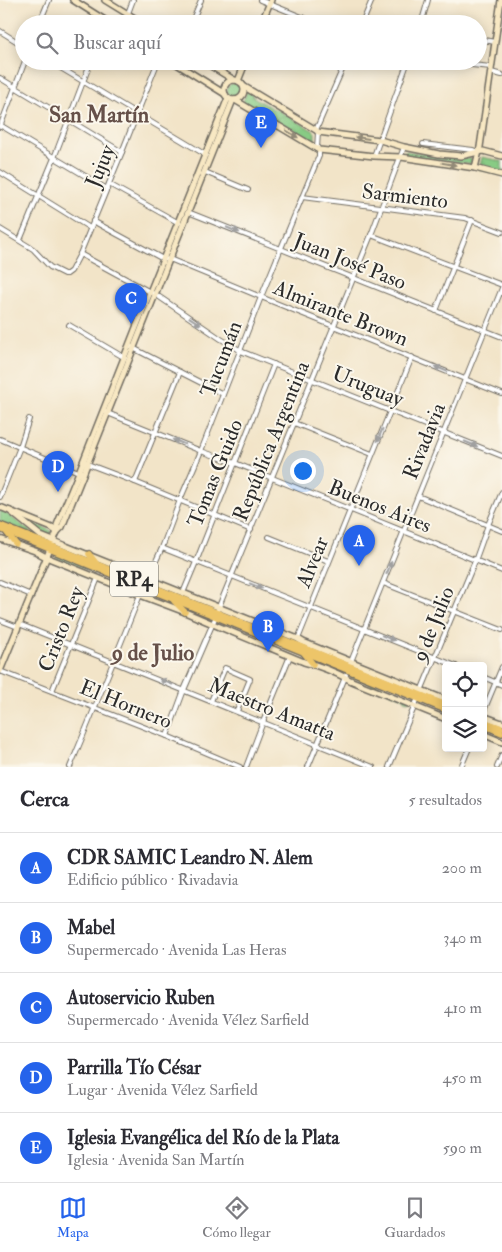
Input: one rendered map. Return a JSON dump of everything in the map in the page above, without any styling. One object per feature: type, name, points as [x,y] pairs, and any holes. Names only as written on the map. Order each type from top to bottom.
[{"type":"main road","points":[[73,0],[96,15]]},
{"type":"main road","points":[[105,0],[128,14]]},
{"type":"main road","points":[[475,168],[501,11],[501,0]]},
{"type":"main road","points":[[265,15],[270,2]]},
{"type":"main road","points":[[186,70],[318,149],[374,156],[401,157],[475,168],[502,175]]},
{"type":"main road","points":[[218,70],[317,131],[380,140],[439,154],[461,156],[483,151],[502,156]]},
{"type":"main road","points":[[0,671],[51,545],[57,532],[62,527],[105,412],[208,156],[230,98],[225,88],[226,85],[236,81],[242,70]]},
{"type":"main road","points":[[230,98],[241,98],[244,92],[243,86]]},
{"type":"main road","points":[[180,223],[188,212],[205,172],[208,156]]},
{"type":"main road","points":[[0,507],[52,528],[57,532]]},
{"type":"main road","points":[[10,511],[51,545],[88,554],[183,593],[217,612],[298,639],[349,666],[382,675],[420,695],[442,699]]},
{"type":"main road","name":"RP4","points":[[0,524],[442,703]]},
{"type":"main road","points":[[3,530],[16,544]]},
{"type":"main road","name":"RP4","points":[[3,530],[51,545],[173,599],[217,612],[303,652],[349,666],[420,695],[442,708]]},
{"type":"main road","points":[[0,539],[35,551],[442,717]]},
{"type":"main road","points":[[88,554],[98,564]]},
{"type":"main road","points":[[173,599],[185,612]]},
{"type":"main road","points":[[303,652],[313,664]]},
{"type":"main road","points":[[382,675],[391,683]]},
{"type":"main road","points":[[487,716],[502,723]]},
{"type":"main road","points":[[487,722],[502,728]]},
{"type":"main road","points":[[487,727],[502,733]]},
{"type":"main road","points":[[495,730],[502,737]]},
{"type":"main road","points":[[487,736],[502,742]]},
{"type":"street","points":[[43,15],[49,0]]},
{"type":"street","points":[[128,14],[133,0]]},
{"type":"street","points":[[195,15],[201,0]]},
{"type":"street","points":[[260,0],[270,2],[299,15]]},
{"type":"street","points":[[366,15],[372,0]]},
{"type":"street","points":[[424,15],[428,0]]},
{"type":"street","points":[[0,31],[15,40]]},
{"type":"street","points":[[487,41],[495,42]]},
{"type":"street","points":[[487,69],[502,75]]},
{"type":"street","points":[[21,70],[0,126],[106,189]]},
{"type":"street","points":[[64,70],[208,156]]},
{"type":"street","points":[[0,229],[20,240],[88,70]]},
{"type":"street","name":"Jujuy","points":[[20,240],[33,249],[50,267],[64,274],[71,271],[80,254],[154,70]]},
{"type":"street","points":[[317,131],[342,70]]},
{"type":"street","points":[[374,156],[405,70]]},
{"type":"street","points":[[0,78],[122,152]]},
{"type":"street","name":"Tucumán","points":[[148,578],[162,548],[280,249],[319,156],[317,131]]},
{"type":"street","points":[[423,144],[478,152]]},
{"type":"street","name":"República Argentina","points":[[167,736],[184,690],[354,278],[404,147]]},
{"type":"street","points":[[0,172],[90,228]]},
{"type":"street","points":[[205,172],[248,190]]},
{"type":"street","points":[[109,184],[180,223]]},
{"type":"street","name":"Sarmiento","points":[[302,197],[472,220],[502,232]]},
{"type":"street","name":"Juan José Paso","points":[[188,212],[502,337]]},
{"type":"street","points":[[436,311],[472,220]]},
{"type":"street","name":"Almirante Brown","points":[[93,221],[166,259],[502,394]]},
{"type":"street","points":[[371,235],[454,266],[502,287]]},
{"type":"street","name":"Uruguay","points":[[80,254],[152,293],[240,350],[502,456]]},
{"type":"street","name":"Rivadavia","points":[[344,677],[502,287]]},
{"type":"street","points":[[69,325],[126,359]]},
{"type":"street","points":[[131,347],[223,394]]},
{"type":"street","name":"Alvear","points":[[298,639],[328,560],[412,358]]},
{"type":"street","name":"Tomas Guido","points":[[183,593],[274,364]]},
{"type":"street","points":[[135,482],[180,372]]},
{"type":"street","name":"Buenos Aires","points":[[105,412],[502,572]]},
{"type":"street","points":[[0,496],[29,419]]},
{"type":"street","points":[[294,423],[372,454]]},
{"type":"street","points":[[0,439],[81,473]]},
{"type":"street","points":[[85,463],[251,530]]},
{"type":"street","name":"9 de Julio","points":[[389,767],[502,492]]},
{"type":"street","points":[[418,496],[502,531]]},
{"type":"street","points":[[269,537],[328,560]]},
{"type":"street","points":[[162,548],[447,662]]},
{"type":"street","name":"Cristo Rey","points":[[52,691],[98,578]]},
{"type":"street","points":[[0,582],[31,595]]},
{"type":"street","points":[[383,582],[502,630]]},
{"type":"street","points":[[70,767],[140,595]]},
{"type":"street","points":[[0,620],[19,625]]},
{"type":"street","name":"Maestro Amatta","points":[[19,625],[211,700],[373,767]]},
{"type":"street","points":[[246,767],[290,656]]},
{"type":"street","points":[[486,707],[502,667]]},
{"type":"street","points":[[211,700],[225,668],[250,679],[237,711]]},
{"type":"street","name":"El Hornero","points":[[0,671],[167,736],[240,767]]},
{"type":"street","points":[[308,767],[344,677]]},
{"type":"street","points":[[487,679],[502,684]]},
{"type":"street","points":[[461,767],[467,752]]},
{"type":"street","points":[[497,767],[502,756]]},
{"type":"green space","points":[[231,83],[237,83],[241,90],[237,97],[231,97],[227,93],[227,87]]},
{"type":"green space","points":[[247,91],[253,97],[314,131],[315,143],[313,144],[305,139],[304,136],[283,124],[278,124],[244,103]]},
{"type":"green space","points":[[405,151],[472,159],[471,164],[403,156]]},
{"type":"green space","points":[[482,157],[502,161],[502,174],[479,169]]},
{"type":"green space","points":[[0,509],[3,511],[41,539],[0,523]]},
{"type":"green space","points":[[22,519],[52,531],[50,535],[43,534]]},
{"type":"green space","points":[[57,555],[172,600],[177,606],[173,606],[171,602],[149,593],[147,595],[136,590],[135,587],[99,572],[96,574],[57,559]]},
{"type":"green space","points":[[352,675],[410,698],[410,700],[407,701],[405,698],[375,686],[372,687],[371,684],[357,678],[352,678]]},
{"type":"place","name":"Iglesia Evangélica del Río de la Plata","points":[[261,148]]},
{"type":"place","name":"Autoservicio Ruben","points":[[131,324]]},
{"type":"place","name":"Parrilla Tío César","points":[[58,492]]},
{"type":"place","name":"CDR SAMIC Leandro N. Alem","points":[[359,566]]},
{"type":"place","name":"Mabel","points":[[268,652]]},
{"type":"district","name":"San Martín","points":[[99,114]]},
{"type":"district","name":"9 de Julio","points":[[153,652]]}]
